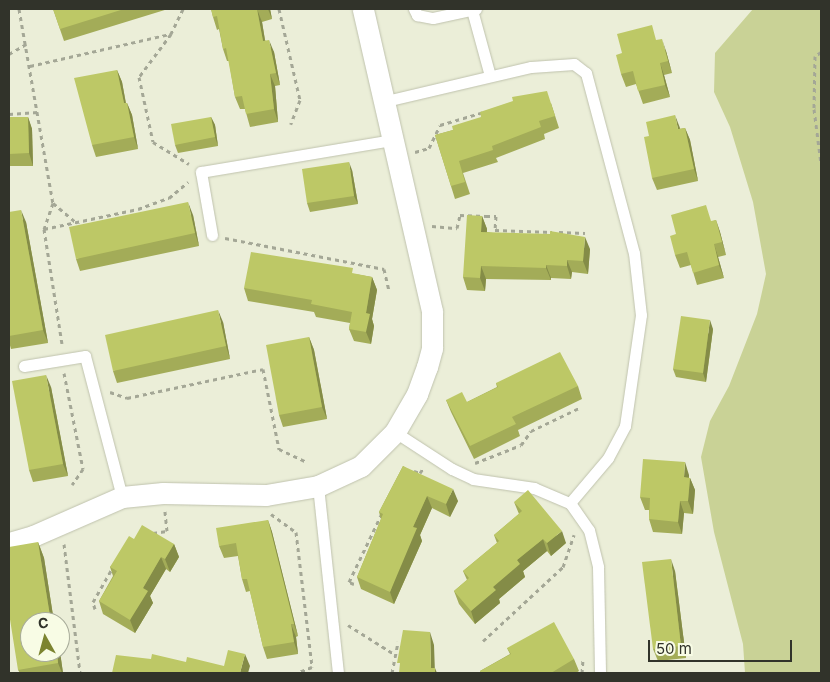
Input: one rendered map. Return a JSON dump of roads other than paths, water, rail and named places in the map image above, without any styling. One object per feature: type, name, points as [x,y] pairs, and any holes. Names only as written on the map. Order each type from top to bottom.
[{"type":"street","points":[[9,543],[61,524],[122,497],[163,493],[266,495],[318,486],[361,466],[395,432],[417,394],[432,348],[432,312],[386,101],[363,9]]},
{"type":"lane","points":[[414,9],[417,15],[433,18],[474,9],[490,76]]},
{"type":"lane","points":[[386,101],[531,67],[574,64],[586,73],[639,274],[639,338],[625,426],[608,458],[570,503]]},
{"type":"lane","points":[[212,236],[201,172],[395,148]]},
{"type":"lane","points":[[24,366],[84,356],[122,497]]},
{"type":"lane","points":[[395,432],[452,469],[473,479],[534,488],[570,503],[589,530],[598,567],[600,673]]},
{"type":"lane","points":[[318,486],[338,673]]}]
